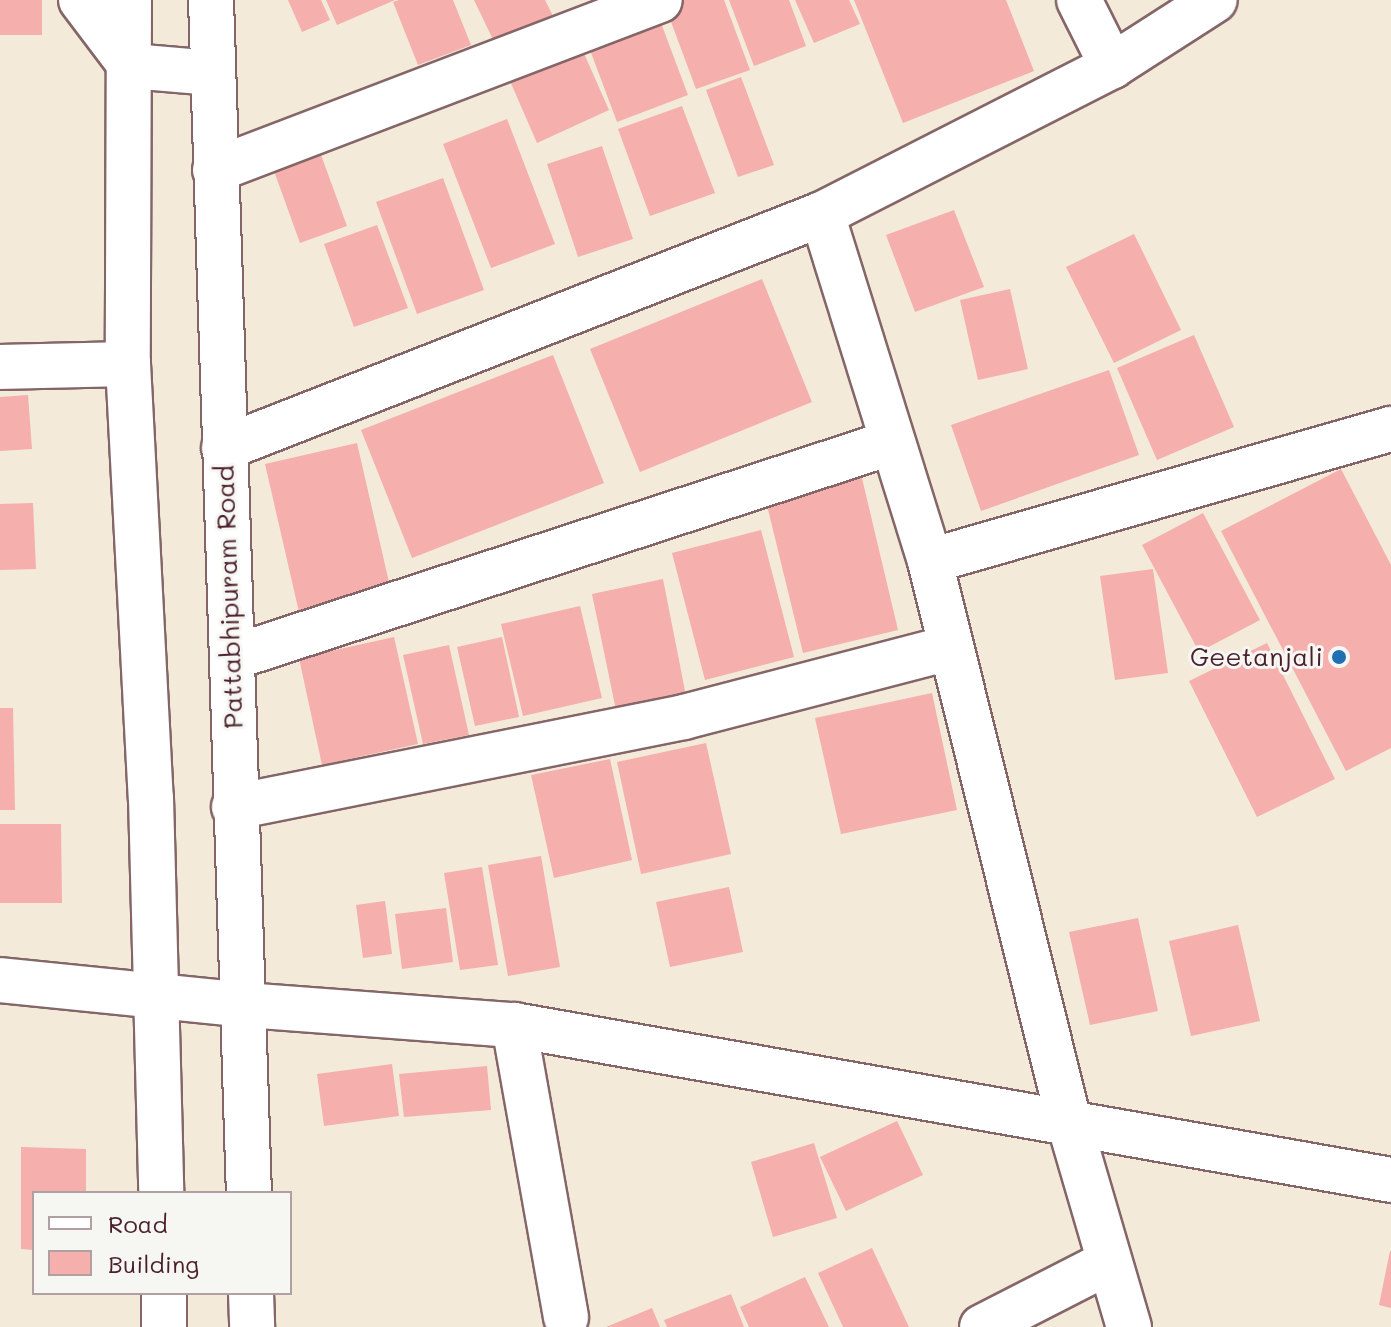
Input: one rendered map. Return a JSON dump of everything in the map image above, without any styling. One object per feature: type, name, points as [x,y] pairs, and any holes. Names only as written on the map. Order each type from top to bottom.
[{"type":"street","points":[[81,0],[131,66],[213,73]]},
{"type":"street","points":[[129,0],[128,364],[156,996],[161,1191]]},
{"type":"street","name":"Pattabhipuram Road","points":[[211,0],[224,448],[234,657],[234,807],[246,1005],[249,1191]]},
{"type":"street","points":[[215,170],[660,0]]},
{"type":"street","points":[[1079,0],[1112,66]]},
{"type":"street","points":[[224,448],[822,214],[1112,66],[1215,0]]},
{"type":"street","points":[[822,214],[890,443],[930,561],[949,648],[1069,1122],[1107,1263],[1129,1327]]},
{"type":"street","points":[[0,367],[128,364]]},
{"type":"street","points":[[930,561],[1391,429]]},
{"type":"street","points":[[234,657],[890,443]]},
{"type":"street","points":[[234,807],[684,717],[949,648]]},
{"type":"street","points":[[0,980],[246,1005],[514,1025],[1391,1180]]},
{"type":"street","points":[[514,1025],[566,1317]]},
{"type":"street","points":[[982,1327],[1107,1263]]},
{"type":"street","points":[[164,1295],[164,1327]]},
{"type":"street","points":[[251,1295],[252,1327]]},
{"type":"building","points":[[0,0],[42,0],[42,35],[0,35]]},
{"type":"building","points":[[288,0],[321,0],[330,20],[302,32]]},
{"type":"building","points":[[326,0],[395,0],[337,25]]},
{"type":"building","points":[[453,0],[471,45],[418,65],[393,2]]},
{"type":"building","points":[[474,0],[545,0],[557,24],[499,52]]},
{"type":"building","points":[[671,0],[724,0],[750,70],[696,89],[664,3]]},
{"type":"building","points":[[729,0],[789,0],[806,46],[754,66]]},
{"type":"building","points":[[795,0],[849,0],[860,24],[814,43]]},
{"type":"building","points":[[854,0],[1006,0],[1034,71],[903,123]]},
{"type":"building","points":[[655,7],[688,95],[617,122],[584,34]]},
{"type":"building","points":[[582,49],[609,110],[537,143],[510,81]]},
{"type":"building","points":[[741,77],[774,165],[738,177],[706,90]]},
{"type":"building","points":[[682,106],[715,193],[650,216],[618,129]]},
{"type":"building","points":[[507,119],[555,244],[491,268],[443,144]]},
{"type":"building","points":[[602,146],[633,239],[578,257],[547,164]]},
{"type":"building","points":[[321,155],[347,226],[300,243],[274,171]]},
{"type":"building","points":[[443,178],[484,290],[417,314],[376,202]]},
{"type":"building","points":[[954,210],[984,287],[915,312],[886,235]]},
{"type":"building","points":[[377,225],[408,308],[354,327],[324,244]]},
{"type":"building","points":[[1134,234],[1181,330],[1114,363],[1066,267]]},
{"type":"building","points":[[762,279],[812,402],[640,472],[590,349]]},
{"type":"building","points":[[1010,289],[1028,369],[978,380],[960,300]]},
{"type":"building","points":[[1194,335],[1234,427],[1157,460],[1117,368]]},
{"type":"building","points":[[553,355],[604,483],[412,558],[361,430]]},
{"type":"building","points":[[1109,370],[1139,455],[981,511],[951,425]]},
{"type":"building","points":[[28,395],[32,449],[0,451],[0,397]]},
{"type":"building","points":[[357,443],[391,591],[299,612],[265,464]]},
{"type":"building","name":"Geetanjali","points":[[1341,469],[1391,565],[1391,748],[1346,771],[1221,531]]},
{"type":"building","points":[[861,474],[898,630],[803,653],[765,497]]},
{"type":"building","points":[[33,503],[36,569],[0,570],[0,504]]},
{"type":"building","points":[[1203,513],[1260,620],[1199,652],[1142,545]]},
{"type":"building","points":[[761,530],[794,657],[705,680],[672,553]]},
{"type":"building","points":[[1153,569],[1168,673],[1115,680],[1100,576]]},
{"type":"building","points":[[663,579],[687,701],[617,715],[592,594]]},
{"type":"building","points":[[580,606],[602,698],[523,716],[501,624]]},
{"type":"building","points":[[394,637],[418,744],[322,765],[299,658]]},
{"type":"building","points":[[502,637],[519,717],[475,726],[457,647]]},
{"type":"building","points":[[1267,643],[1335,779],[1257,817],[1189,681]]},
{"type":"building","points":[[449,645],[469,735],[423,744],[403,655]]},
{"type":"building","points":[[932,693],[957,810],[841,834],[815,718]]},
{"type":"building","points":[[0,708],[13,708],[15,810],[0,810]]},
{"type":"building","points":[[706,743],[731,854],[641,874],[617,762]]},
{"type":"building","points":[[610,759],[632,860],[554,878],[531,775]]},
{"type":"building","points":[[0,824],[61,824],[62,903],[0,903]]},
{"type":"building","points":[[541,856],[560,967],[508,976],[488,865]]},
{"type":"building","points":[[482,867],[498,965],[460,970],[444,873]]},
{"type":"building","points":[[729,887],[743,952],[670,967],[656,902]]},
{"type":"building","points":[[385,901],[392,954],[363,958],[356,905]]},
{"type":"building","points":[[446,908],[453,962],[402,969],[395,914]]},
{"type":"building","points":[[1138,918],[1158,1011],[1090,1025],[1069,932]]},
{"type":"building","points":[[1238,925],[1260,1021],[1191,1036],[1169,941]]},
{"type":"building","points":[[392,1064],[399,1116],[324,1126],[317,1074]]},
{"type":"building","points":[[487,1066],[491,1110],[404,1117],[399,1074]]},
{"type":"building","points":[[897,1121],[923,1175],[846,1211],[820,1157]]},
{"type":"building","points":[[814,1143],[837,1218],[773,1237],[751,1162]]},
{"type":"building","points":[[21,1147],[86,1149],[86,1191],[32,1191],[32,1250],[21,1249]]},
{"type":"building","points":[[872,1248],[909,1327],[843,1327],[818,1273]]},
{"type":"building","points":[[1391,1251],[1391,1308],[1379,1305]]},
{"type":"building","points":[[805,1277],[829,1327],[749,1327],[740,1307]]},
{"type":"building","points":[[731,1294],[744,1327],[667,1327],[664,1320]]},
{"type":"building","points":[[652,1308],[660,1327],[606,1327]]},
{"type":"place","name":"Geetanjali","points":[[1339,657]]}]
